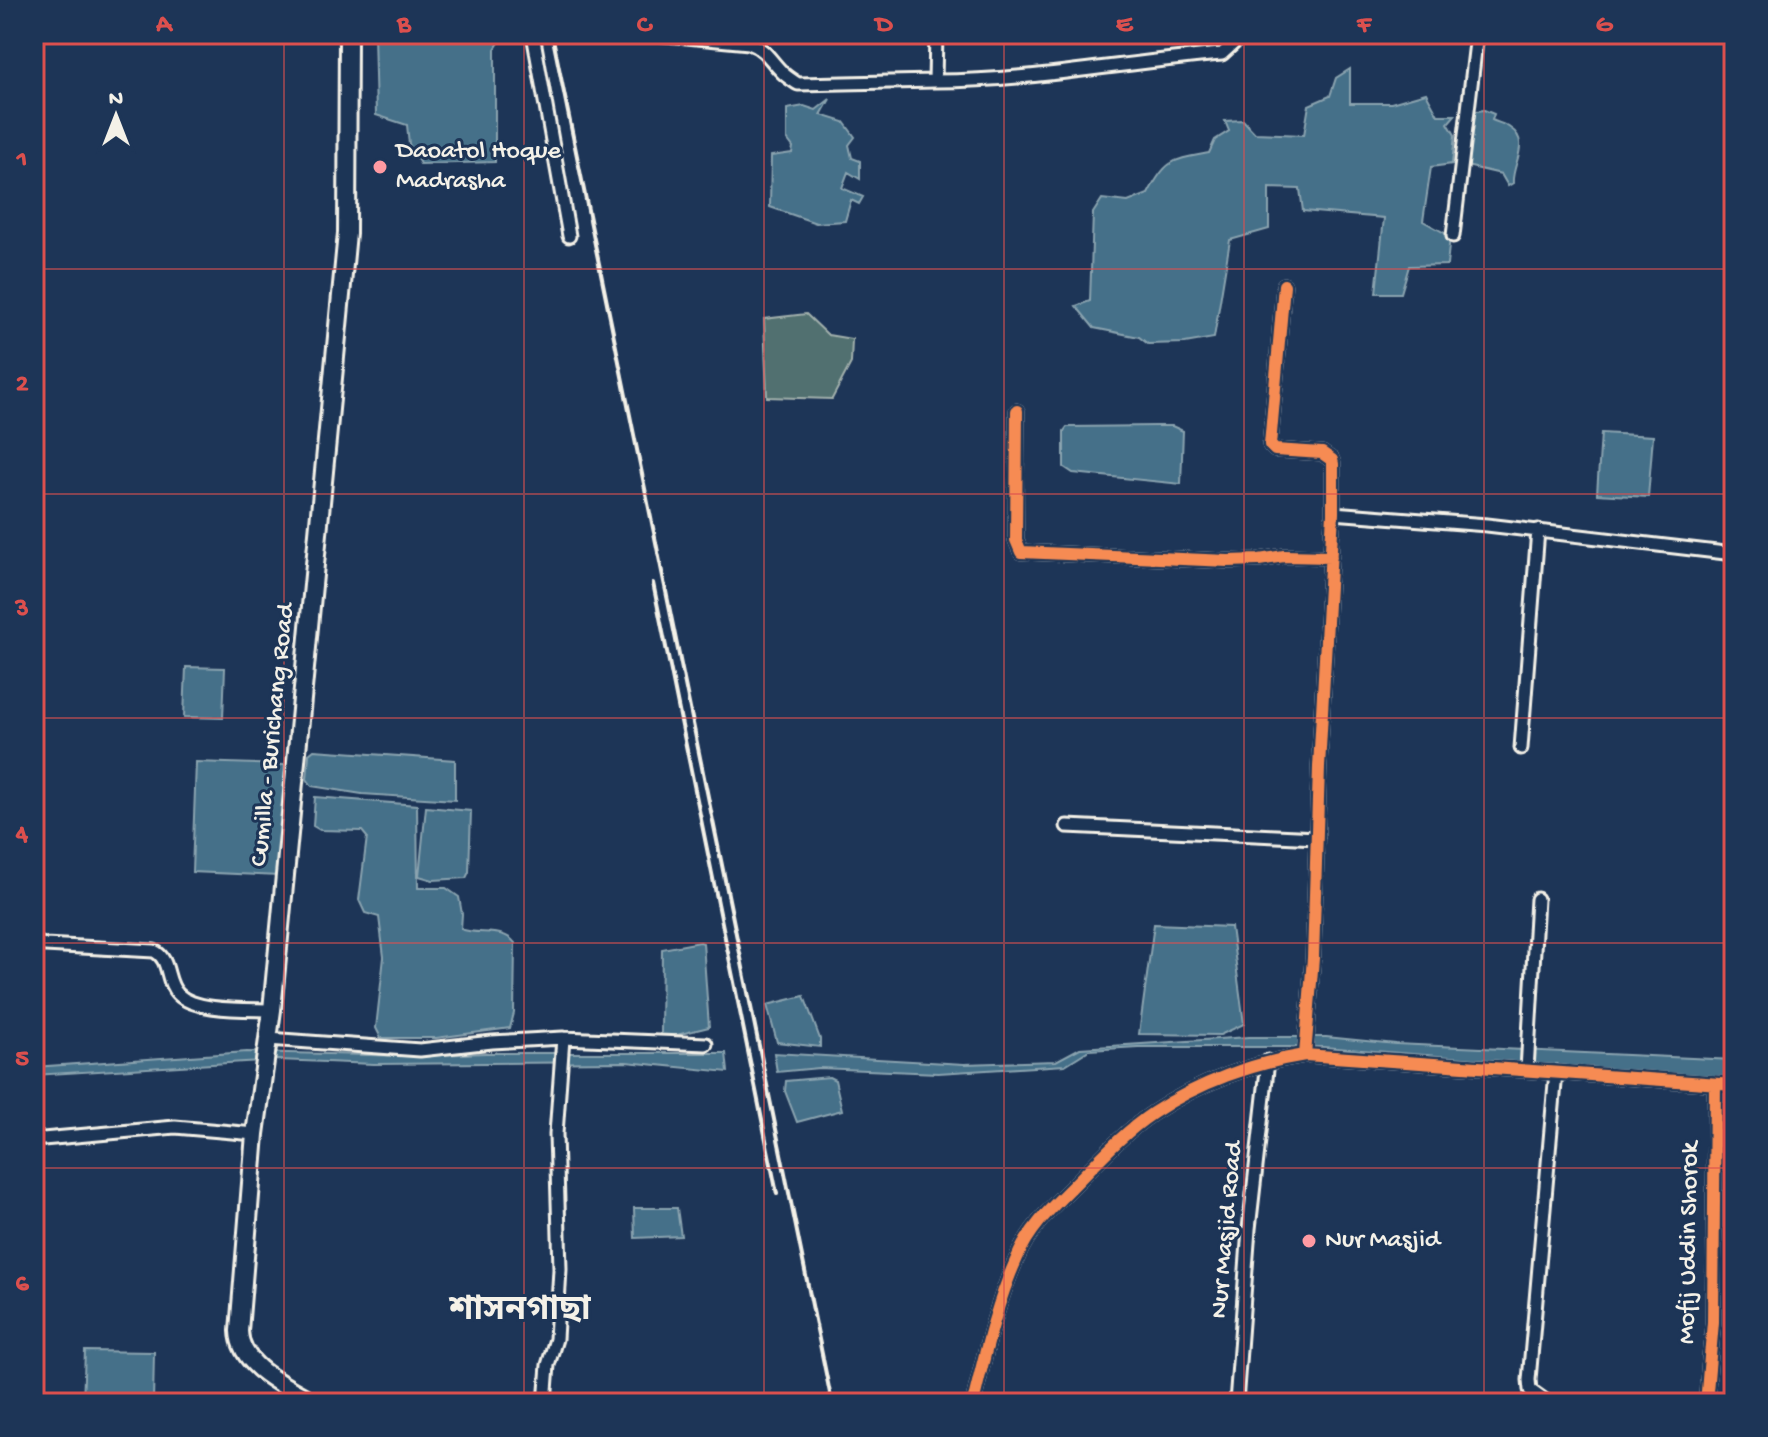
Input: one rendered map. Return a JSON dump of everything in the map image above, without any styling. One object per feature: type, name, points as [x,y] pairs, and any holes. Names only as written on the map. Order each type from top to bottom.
[{"type":"main road","name":"Cumilla - Burichang Road","points":[[314,1403],[266,1373],[250,1359],[241,1345],[241,1285],[255,1134],[272,1010],[347,233],[348,34]]},
{"type":"street","points":[[533,34],[569,236]]},
{"type":"street","points":[[655,34],[749,43],[760,47],[782,73],[798,84],[1050,76],[1096,67],[1222,54],[1234,43],[1237,34]]},
{"type":"street","points":[[935,81],[936,34]]},
{"type":"street","points":[[1453,236],[1477,34]]},
{"type":"street","points":[[1284,285],[1270,445],[1275,450],[1322,453],[1330,457],[1333,464],[1313,958],[1305,1055]]},
{"type":"street","points":[[1017,411],[1016,540],[1021,552],[1228,561],[1284,556],[1331,557]]},
{"type":"street","points":[[1333,513],[1538,530],[1734,554]]},
{"type":"street","points":[[1521,748],[1538,530]]},
{"type":"street","points":[[1067,826],[1317,838]]},
{"type":"street","points":[[1527,1070],[1537,899]]},
{"type":"street","points":[[34,942],[154,951],[161,954],[173,987],[187,1001],[272,1010]]},
{"type":"street","points":[[268,1039],[420,1050],[492,1042],[706,1044]]},
{"type":"street","points":[[545,1403],[548,1365],[556,1339],[560,1269],[556,1134],[562,1044]]},
{"type":"street","points":[[973,1403],[997,1312],[1017,1256],[1033,1229],[1098,1160],[1154,1112],[1193,1092],[1268,1061],[1305,1055],[1734,1085]]},
{"type":"street","name":"Nur Masjid Road","points":[[1236,1403],[1249,1229],[1268,1061]]},
{"type":"street","points":[[1548,1403],[1530,1390],[1529,1380],[1556,1072]]},
{"type":"street","name":"Mofij Uddin Shorok","points":[[1706,1403],[1713,1322],[1715,1084]]},
{"type":"street","points":[[43,1139],[175,1127],[255,1134]]},
{"type":"green space","points":[[806,314],[828,335],[852,339],[851,363],[832,399],[767,397],[764,319]]},
{"type":"water","points":[[374,34],[511,34],[510,40],[500,41],[495,49],[495,162],[420,164],[409,144],[407,125],[376,115]]},
{"type":"water","points":[[1350,69],[1350,103],[1391,103],[1426,93],[1438,115],[1455,115],[1448,123],[1455,135],[1452,164],[1431,167],[1423,221],[1450,236],[1447,265],[1409,266],[1401,293],[1376,293],[1384,218],[1303,211],[1300,189],[1269,188],[1269,229],[1230,240],[1214,338],[1148,344],[1139,337],[1094,328],[1076,306],[1090,301],[1093,213],[1102,199],[1128,202],[1148,194],[1165,167],[1186,157],[1209,153],[1215,140],[1229,131],[1225,121],[1243,120],[1255,133],[1304,135],[1309,105],[1330,96],[1336,78]]},
{"type":"water","points":[[830,99],[821,115],[844,122],[855,137],[849,145],[852,158],[860,161],[860,179],[848,172],[842,188],[863,197],[859,204],[851,200],[845,221],[816,223],[770,207],[771,156],[792,153],[793,147],[787,139],[787,109],[804,106],[816,110]]},
{"type":"water","points":[[1484,110],[1494,114],[1492,120],[1506,125],[1519,140],[1513,183],[1508,186],[1501,174],[1462,165],[1471,112]]},
{"type":"water","points":[[1172,426],[1183,431],[1181,484],[1073,473],[1064,467],[1064,431],[1067,427]]},
{"type":"water","points":[[1601,433],[1653,436],[1648,497],[1597,494]]},
{"type":"water","points":[[186,667],[225,668],[223,718],[184,717]]},
{"type":"water","points":[[314,750],[455,760],[455,800],[362,794],[312,786],[307,779],[309,754]]},
{"type":"water","points":[[196,762],[285,765],[280,876],[192,872]]},
{"type":"water","points":[[315,797],[417,805],[418,888],[446,888],[459,897],[461,929],[497,933],[515,943],[514,1013],[510,1028],[436,1038],[381,1038],[376,1028],[384,957],[379,917],[365,913],[359,900],[367,837],[362,831],[320,830],[313,826]]},
{"type":"water","points":[[426,807],[471,811],[469,872],[466,878],[433,880],[419,876]]},
{"type":"water","points":[[1154,924],[1231,927],[1244,1024],[1220,1035],[1139,1034]]},
{"type":"water","points":[[703,943],[709,1027],[664,1038],[661,1034],[662,949]]},
{"type":"water","points":[[804,996],[820,1047],[777,1042],[767,1005]]},
{"type":"water","points":[[1249,1037],[1326,1037],[1396,1044],[1734,1060],[1734,1079],[1323,1047],[1089,1050],[1065,1065],[938,1073],[819,1068],[777,1072],[774,1053],[964,1064],[1056,1061],[1080,1048]]},
{"type":"water","points":[[247,1052],[409,1056],[726,1053],[728,1072],[626,1062],[374,1064],[278,1060],[34,1075],[34,1067]]},
{"type":"water","points":[[829,1077],[835,1080],[842,1110],[797,1122],[785,1091],[786,1081]]},
{"type":"water","points":[[634,1208],[677,1208],[681,1236],[635,1238]]},
{"type":"water","points":[[85,1351],[154,1352],[153,1403],[83,1403]]},
{"type":"railway","points":[[552,34],[832,1403]]},
{"type":"railway","points":[[653,583],[777,1194]]},
{"type":"cycle path","points":[[1284,285],[1270,445],[1275,450],[1322,453],[1333,464],[1313,958],[1305,1055]]},
{"type":"cycle path","points":[[1017,411],[1016,540],[1021,552],[1228,561],[1284,556],[1331,557]]},
{"type":"cycle path","points":[[973,1403],[1003,1293],[1022,1247],[1034,1228],[1131,1129],[1170,1102],[1207,1084],[1266,1063],[1305,1055],[1734,1085]]},
{"type":"cycle path","points":[[1706,1403],[1713,1322],[1715,1084]]},
{"type":"place","name":"Daoatol Hoque Madrasha","points":[[380,167]]},
{"type":"place","name":"Nur Masjid","points":[[1309,1241]]},
{"type":"district","name":"শাসনগাছা","points":[[520,1313]]}]
